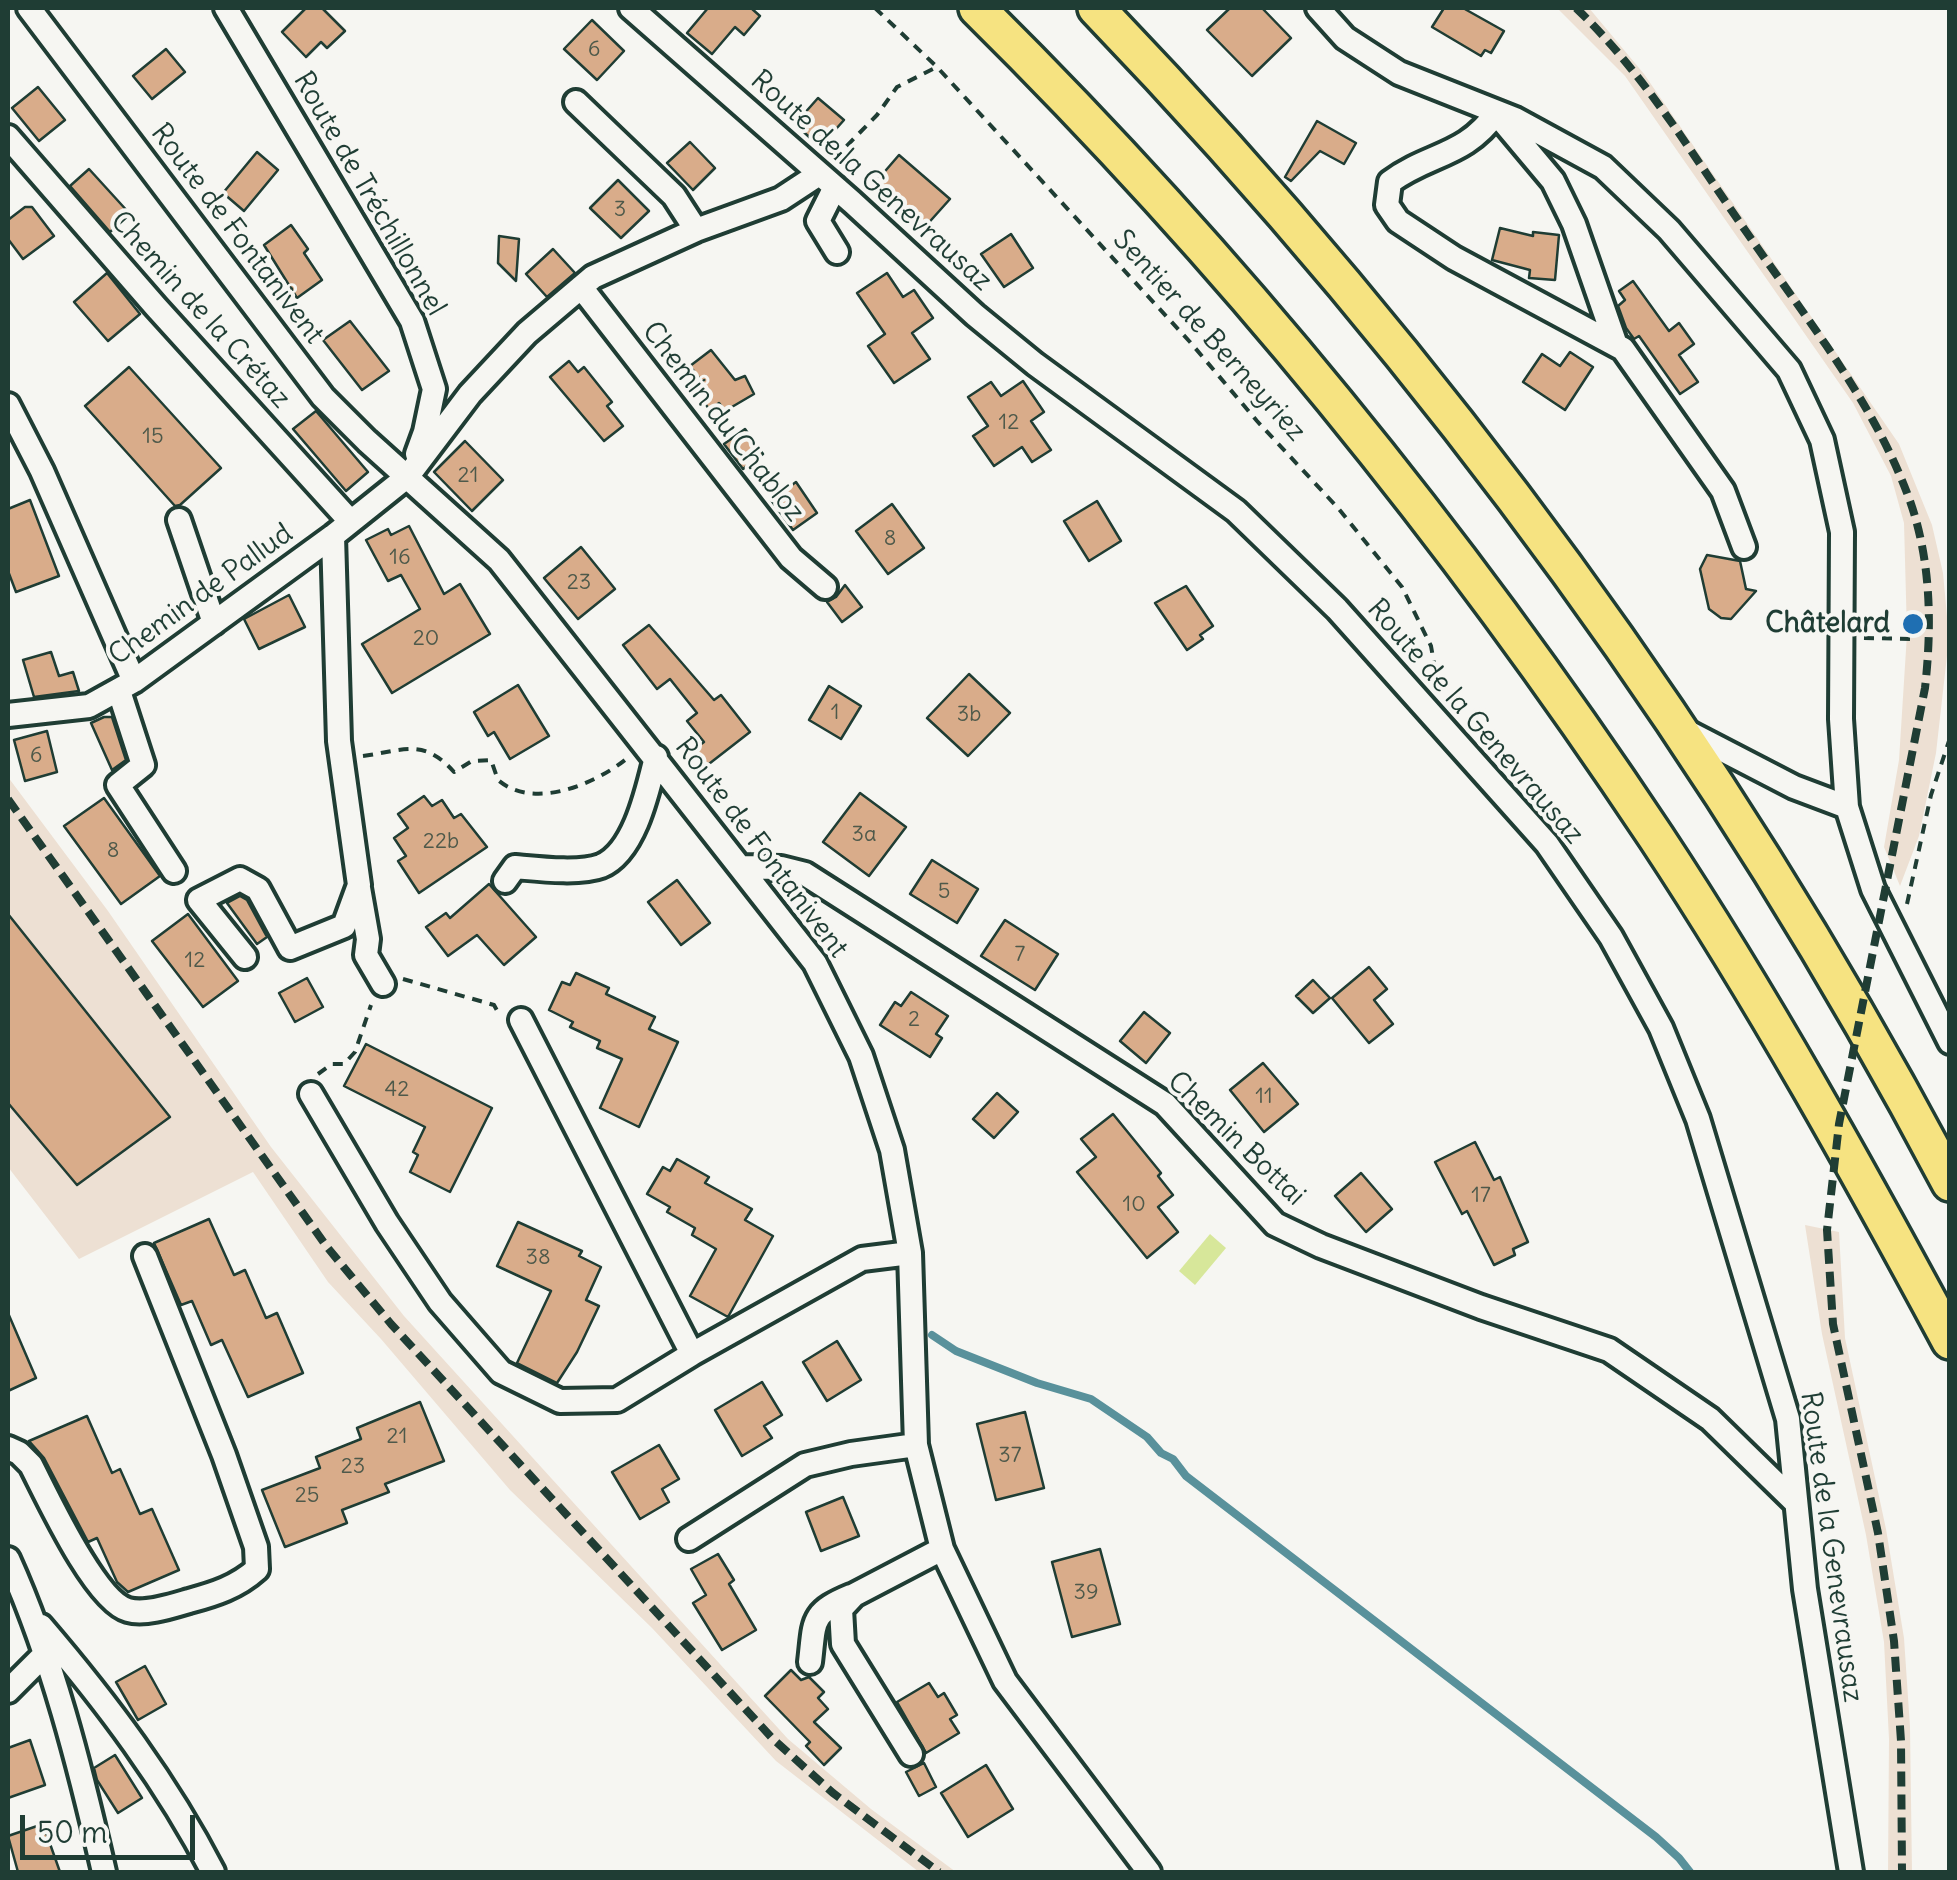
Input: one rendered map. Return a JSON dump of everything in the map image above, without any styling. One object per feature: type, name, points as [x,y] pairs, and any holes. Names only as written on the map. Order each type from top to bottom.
[{"type":"highway","points":[[978,8],[1100,133],[1269,321],[1346,413],[1510,626],[1647,823],[1727,950],[1864,1180],[1950,1340]]},
{"type":"highway","points":[[1096,8],[1248,170],[1411,362],[1563,562],[1722,795],[1856,1016],[1950,1183]]},
{"type":"street","name":"Route de Fontanivent","points":[[29,8],[323,396],[367,442],[499,560],[815,963],[861,1056],[892,1150],[910,1253],[916,1446],[942,1550],[1005,1681],[1148,1872]]},
{"type":"street","name":"Route de Tréchillonnel","points":[[226,8],[412,322],[434,389],[426,432],[408,476]]},
{"type":"street","name":"Route de la Genevrausaz","points":[[630,8],[829,174],[975,314],[1035,364],[1236,510],[1337,609],[1547,844],[1610,937],[1662,1028],[1698,1119],[1788,1419],[1806,1589],[1851,1872]]},
{"type":"street","points":[[1318,8],[1345,38],[1399,73],[1515,119],[1602,167],[1669,230],[1789,370],[1822,440],[1842,532],[1841,718],[1848,807],[1873,888],[1950,1042]]},
{"type":"street","points":[[576,102],[674,196],[696,230]]},
{"type":"street","points":[[1496,113],[1482,134],[1390,182],[1387,205],[1398,222],[1454,258],[1622,348],[1723,491],[1744,546]]},
{"type":"street","points":[[1496,113],[1553,181],[1574,224],[1616,345]]},
{"type":"street","name":"Chemin de la Crétaz","points":[[8,137],[342,529]]},
{"type":"street","points":[[408,476],[470,394],[527,333],[593,277],[696,230],[781,199],[829,174]]},
{"type":"street","points":[[829,174],[818,222],[836,252]]},
{"type":"street","name":"Chemin du Chabloz","points":[[581,287],[791,558],[825,587]]},
{"type":"street","points":[[8,404],[42,471],[126,686],[144,765],[118,785],[174,871]]},
{"type":"street","name":"Chemin de Pallud","points":[[8,715],[89,706],[126,686],[342,529],[408,476]]},
{"type":"street","points":[[179,520],[214,622]]},
{"type":"street","points":[[342,529],[342,759],[368,939],[366,955],[383,984]]},
{"type":"street","points":[[1676,726],[1794,787],[1848,807]]},
{"type":"street","points":[[505,881],[515,868],[602,866],[628,841],[644,807],[650,751]]},
{"type":"street","name":"Chemin Bottai","points":[[743,867],[781,868],[806,874],[1165,1104],[1275,1224],[1410,1280],[1609,1350],[1710,1419],[1795,1502]]},
{"type":"street","points":[[245,958],[199,900],[240,878],[258,889],[290,948],[344,926],[358,884]]},
{"type":"street","points":[[521,1020],[692,1354]]},
{"type":"street","points":[[311,1094],[429,1286],[501,1372],[560,1401],[617,1400],[862,1259],[910,1253]]},
{"type":"street","points":[[8,1448],[31,1465],[88,1569],[113,1601],[126,1610],[144,1611],[240,1585],[257,1569],[256,1547],[224,1455],[146,1256]]},
{"type":"street","points":[[688,1539],[804,1465],[916,1446]]},
{"type":"street","points":[[810,1662],[816,1620],[826,1606],[942,1550]]},
{"type":"street","points":[[8,1558],[35,1619],[104,1872]]},
{"type":"street","points":[[854,1594],[841,1609],[842,1644],[910,1754]]},
{"type":"street","points":[[35,1619],[124,1727],[172,1799],[213,1872]]},
{"type":"street","points":[[8,1691],[44,1654]]},
{"type":"path","name":"Sentier de Berneyriez","points":[[875,8],[937,67],[1190,342],[1256,421],[1338,508],[1402,587],[1430,646],[1447,731]]},
{"type":"path","points":[[829,174],[897,87],[937,67]]},
{"type":"path","points":[[1864,638],[1913,639]]},
{"type":"path","points":[[1906,908],[1931,795],[1950,738]]},
{"type":"path","points":[[342,759],[406,747],[420,748],[454,772],[472,760],[491,760],[498,780],[508,788],[522,794],[542,794],[591,780],[650,751]]},
{"type":"path","points":[[311,1094],[312,1077],[332,1064],[344,1064],[355,1052],[374,997],[390,979],[394,984],[406,977],[494,1004],[502,1019],[521,1020]]},
{"type":"shaded area","points":[[1557,8],[1589,8],[1644,74],[1899,444],[1932,525],[1943,573],[1949,638],[1936,753],[1919,836],[1900,886],[1884,847],[1899,760],[1907,634],[1904,523],[1891,476],[1853,403],[1625,76]]},
{"type":"shaded area","points":[[8,777],[108,911],[271,1147],[404,1316],[788,1739],[871,1809],[956,1872],[919,1872],[776,1761],[652,1628],[510,1490],[328,1282],[253,1172],[79,1259],[8,1167]]},
{"type":"shaded area","points":[[1805,1225],[1839,1232],[1845,1338],[1886,1529],[1904,1638],[1912,1872],[1888,1872],[1889,1739],[1884,1642],[1866,1535],[1822,1334]]},
{"type":"green space","points":[[1210,1234],[1226,1248],[1195,1285],[1179,1271]]},
{"type":"building","points":[[306,8],[322,8],[345,31],[327,48],[321,42],[306,57],[282,32]]},
{"type":"building","points":[[708,8],[751,8],[760,16],[744,35],[735,27],[712,54],[687,33]]},
{"type":"building","points":[[1230,8],[1262,8],[1291,38],[1252,76],[1207,30]]},
{"type":"building","points":[[1444,8],[1463,8],[1504,31],[1491,53],[1485,50],[1481,56],[1432,27]]},
{"type":"building","points":[[592,20],[624,51],[597,80],[564,49]]},
{"type":"building","points":[[166,49],[185,72],[152,99],[133,76]]},
{"type":"building","points":[[38,87],[65,120],[39,141],[12,108]]},
{"type":"building","points":[[818,98],[844,120],[820,147],[795,124]]},
{"type":"building","points":[[1317,121],[1356,143],[1344,164],[1320,151],[1291,181],[1285,177]]},
{"type":"building","points":[[690,142],[715,168],[693,190],[667,163]]},
{"type":"building","points":[[257,152],[278,170],[244,211],[223,193]]},
{"type":"building","points":[[899,155],[950,199],[924,228],[874,184]]},
{"type":"building","points":[[89,169],[130,214],[110,232],[70,186]]},
{"type":"building","points":[[618,180],[649,211],[621,238],[590,208]]},
{"type":"building","points":[[25,207],[32,207],[54,236],[23,259],[8,239],[8,220]]},
{"type":"building","points":[[291,225],[308,249],[304,253],[322,280],[297,298],[264,245]]},
{"type":"building","points":[[1500,228],[1533,236],[1533,232],[1559,235],[1555,280],[1529,278],[1530,270],[1492,260]]},
{"type":"building","points":[[1011,234],[1033,268],[1004,287],[981,254]]},
{"type":"building","points":[[499,236],[519,239],[516,281],[498,263]]},
{"type":"building","points":[[553,249],[575,273],[547,297],[526,274]]},
{"type":"building","points":[[107,273],[140,314],[108,341],[74,302]]},
{"type":"building","points":[[887,273],[903,297],[914,290],[933,318],[912,333],[930,359],[894,383],[868,346],[885,334],[857,293]]},
{"type":"building","points":[[1633,281],[1669,331],[1679,323],[1694,344],[1679,355],[1698,382],[1680,394],[1639,336],[1634,339],[1626,328],[1618,306],[1625,300],[1619,291]]},
{"type":"building","points":[[350,321],[389,371],[362,390],[323,340]]},
{"type":"building","points":[[711,350],[735,380],[745,376],[754,394],[725,411],[719,403],[710,410],[691,386],[700,379],[690,366]]},
{"type":"building","points":[[1570,352],[1593,367],[1565,410],[1523,382],[1542,354],[1560,366]]},
{"type":"building","points":[[569,361],[578,372],[584,367],[612,402],[607,406],[623,426],[604,441],[550,377]]},
{"type":"building","points":[[129,367],[221,468],[180,505],[175,506],[85,406]]},
{"type":"building","points":[[1023,381],[1044,412],[1031,421],[1051,450],[1032,462],[1022,447],[994,466],[973,436],[988,426],[968,397],[991,382],[1001,396]]},
{"type":"building","points":[[316,411],[368,472],[346,491],[293,429]]},
{"type":"building","points":[[745,429],[763,454],[743,469],[724,444]]},
{"type":"building","points":[[465,441],[503,480],[472,511],[434,472]]},
{"type":"building","points":[[796,482],[817,513],[793,530],[771,500]]},
{"type":"building","points":[[30,500],[59,576],[16,592],[8,571],[8,509]]},
{"type":"building","points":[[1097,501],[1121,541],[1089,561],[1064,521]]},
{"type":"building","points":[[892,504],[924,548],[888,574],[856,531]]},
{"type":"building","points":[[409,526],[444,594],[460,584],[490,634],[392,693],[362,644],[420,609],[401,575],[388,581],[366,540],[388,529],[391,535]]},
{"type":"building","points":[[581,547],[615,589],[578,619],[544,578]]},
{"type":"building","points":[[1707,555],[1740,561],[1746,589],[1756,591],[1731,619],[1721,618],[1709,609],[1700,569]]},
{"type":"building","points":[[845,585],[862,607],[842,622],[827,602]]},
{"type":"building","points":[[1186,586],[1213,626],[1187,650],[1155,603]]},
{"type":"building","points":[[289,595],[305,627],[259,649],[244,619]]},
{"type":"building","points":[[649,625],[714,700],[721,695],[750,732],[705,767],[693,750],[704,742],[687,721],[697,713],[670,679],[657,689],[623,645]]},
{"type":"building","points":[[51,652],[59,676],[73,672],[79,691],[34,697],[23,660]]},
{"type":"building","points":[[969,674],[1010,713],[968,756],[927,718]]},
{"type":"building","points":[[518,685],[549,736],[510,759],[494,732],[488,736],[474,712]]},
{"type":"building","points":[[829,686],[861,706],[841,739],[809,720]]},
{"type":"building","points":[[112,717],[126,760],[112,770],[91,723]]},
{"type":"building","points":[[47,731],[57,772],[25,781],[14,740]]},
{"type":"building","points":[[860,793],[906,827],[869,876],[823,842]]},
{"type":"building","points":[[424,796],[432,806],[442,800],[454,818],[461,814],[487,847],[419,893],[398,861],[406,856],[394,838],[408,828],[398,814]]},
{"type":"building","points":[[104,798],[160,876],[121,904],[64,826]]},
{"type":"building","points":[[932,860],[978,889],[957,923],[910,894]]},
{"type":"building","points":[[677,880],[710,923],[681,945],[648,902]]},
{"type":"building","points":[[489,884],[536,937],[504,965],[477,935],[448,956],[426,927],[446,913],[450,918]]},
{"type":"building","points":[[240,896],[247,900],[267,937],[257,944],[227,903]]},
{"type":"building","points":[[8,914],[170,1117],[77,1185],[8,1103]]},
{"type":"building","points":[[188,914],[238,981],[203,1007],[152,941]]},
{"type":"building","points":[[1005,920],[1058,954],[1035,990],[981,956]]},
{"type":"building","points":[[1369,967],[1387,989],[1374,1000],[1393,1024],[1369,1043],[1332,998]]},
{"type":"building","points":[[576,973],[609,988],[606,994],[655,1017],[649,1029],[678,1042],[639,1127],[600,1108],[622,1059],[597,1048],[600,1041],[570,1027],[573,1022],[549,1010],[562,982],[570,985]]},
{"type":"building","points":[[307,978],[323,1007],[295,1022],[279,993]]},
{"type":"building","points":[[1313,980],[1330,998],[1313,1013],[1296,996]]},
{"type":"building","points":[[911,992],[948,1016],[936,1034],[942,1038],[930,1057],[880,1025],[895,1002],[901,1006]]},
{"type":"building","points":[[1144,1012],[1170,1033],[1146,1063],[1120,1041]]},
{"type":"building","points":[[366,1044],[492,1108],[450,1192],[410,1172],[418,1155],[413,1152],[425,1127],[344,1086]]},
{"type":"building","points":[[1263,1063],[1298,1104],[1264,1132],[1230,1090]]},
{"type":"building","points":[[997,1093],[1018,1112],[994,1138],[973,1119]]},
{"type":"building","points":[[1113,1114],[1161,1173],[1158,1176],[1173,1195],[1158,1207],[1178,1232],[1147,1258],[1077,1172],[1096,1157],[1081,1139]]},
{"type":"building","points":[[1475,1142],[1494,1180],[1500,1177],[1528,1242],[1513,1249],[1515,1255],[1494,1265],[1467,1211],[1462,1214],[1435,1162]]},
{"type":"building","points":[[677,1159],[709,1177],[705,1183],[752,1209],[745,1220],[773,1236],[728,1317],[690,1296],[716,1249],[692,1235],[695,1228],[667,1212],[670,1207],[647,1194],[663,1167],[670,1171]]},
{"type":"building","points":[[1361,1173],[1392,1209],[1366,1232],[1335,1196]]},
{"type":"building","points":[[209,1219],[234,1275],[245,1270],[266,1318],[277,1313],[303,1373],[248,1397],[222,1340],[211,1345],[192,1301],[181,1305],[154,1243]]},
{"type":"building","points":[[518,1222],[582,1251],[579,1256],[601,1267],[586,1300],[599,1306],[557,1383],[517,1363],[551,1291],[497,1266]]},
{"type":"building","points":[[8,1313],[36,1378],[8,1391]]},
{"type":"building","points":[[837,1341],[861,1380],[827,1401],[803,1362]]},
{"type":"building","points":[[762,1382],[782,1415],[764,1426],[772,1438],[742,1456],[715,1410]]},
{"type":"building","points":[[420,1402],[444,1461],[385,1484],[389,1492],[342,1510],[347,1523],[285,1547],[262,1490],[320,1468],[316,1457],[361,1439],[357,1428]]},
{"type":"building","points":[[1025,1412],[1044,1488],[996,1500],[977,1424]]},
{"type":"building","points":[[87,1416],[112,1473],[120,1469],[140,1514],[152,1509],[179,1570],[128,1592],[117,1582],[97,1538],[88,1542],[44,1458],[29,1441]]},
{"type":"building","points":[[659,1445],[679,1479],[662,1489],[669,1502],[640,1519],[612,1472]]},
{"type":"building","points":[[843,1497],[859,1536],[821,1551],[806,1512]]},
{"type":"building","points":[[1100,1549],[1120,1624],[1072,1637],[1052,1562]]},
{"type":"building","points":[[718,1554],[734,1580],[729,1584],[756,1630],[722,1650],[693,1603],[706,1595],[691,1569]]},
{"type":"building","points":[[145,1666],[166,1704],[138,1720],[116,1682]]},
{"type":"building","points":[[791,1670],[801,1680],[809,1677],[824,1692],[818,1698],[828,1709],[814,1722],[841,1748],[824,1765],[806,1746],[810,1742],[765,1696]]},
{"type":"building","points":[[929,1683],[938,1697],[944,1693],[957,1715],[950,1719],[959,1733],[926,1753],[897,1702]]},
{"type":"building","points":[[30,1740],[45,1785],[8,1798],[8,1748]]},
{"type":"building","points":[[115,1755],[142,1798],[118,1813],[94,1768]]},
{"type":"building","points":[[924,1763],[936,1787],[919,1796],[906,1772]]},
{"type":"building","points":[[986,1765],[1013,1809],[968,1837],[941,1793]]},
{"type":"building","points":[[43,1824],[60,1872],[18,1872],[8,1836]]},
{"type":"waterway","points":[[932,1335],[956,1351],[1037,1383],[1091,1399],[1147,1437],[1186,1476],[1656,1837],[1690,1872]]},
{"type":"railway","points":[[1576,8],[1623,59],[1666,115],[1858,394],[1895,464],[1922,547],[1929,617],[1925,688],[1839,1124],[1827,1230],[1833,1324],[1878,1533],[1894,1641],[1901,1741],[1902,1872]]},
{"type":"railway","points":[[8,799],[327,1247],[391,1324],[773,1739],[833,1793],[939,1872]]},
{"type":"place","name":"Châtelard","points":[[1913,624]]}]
